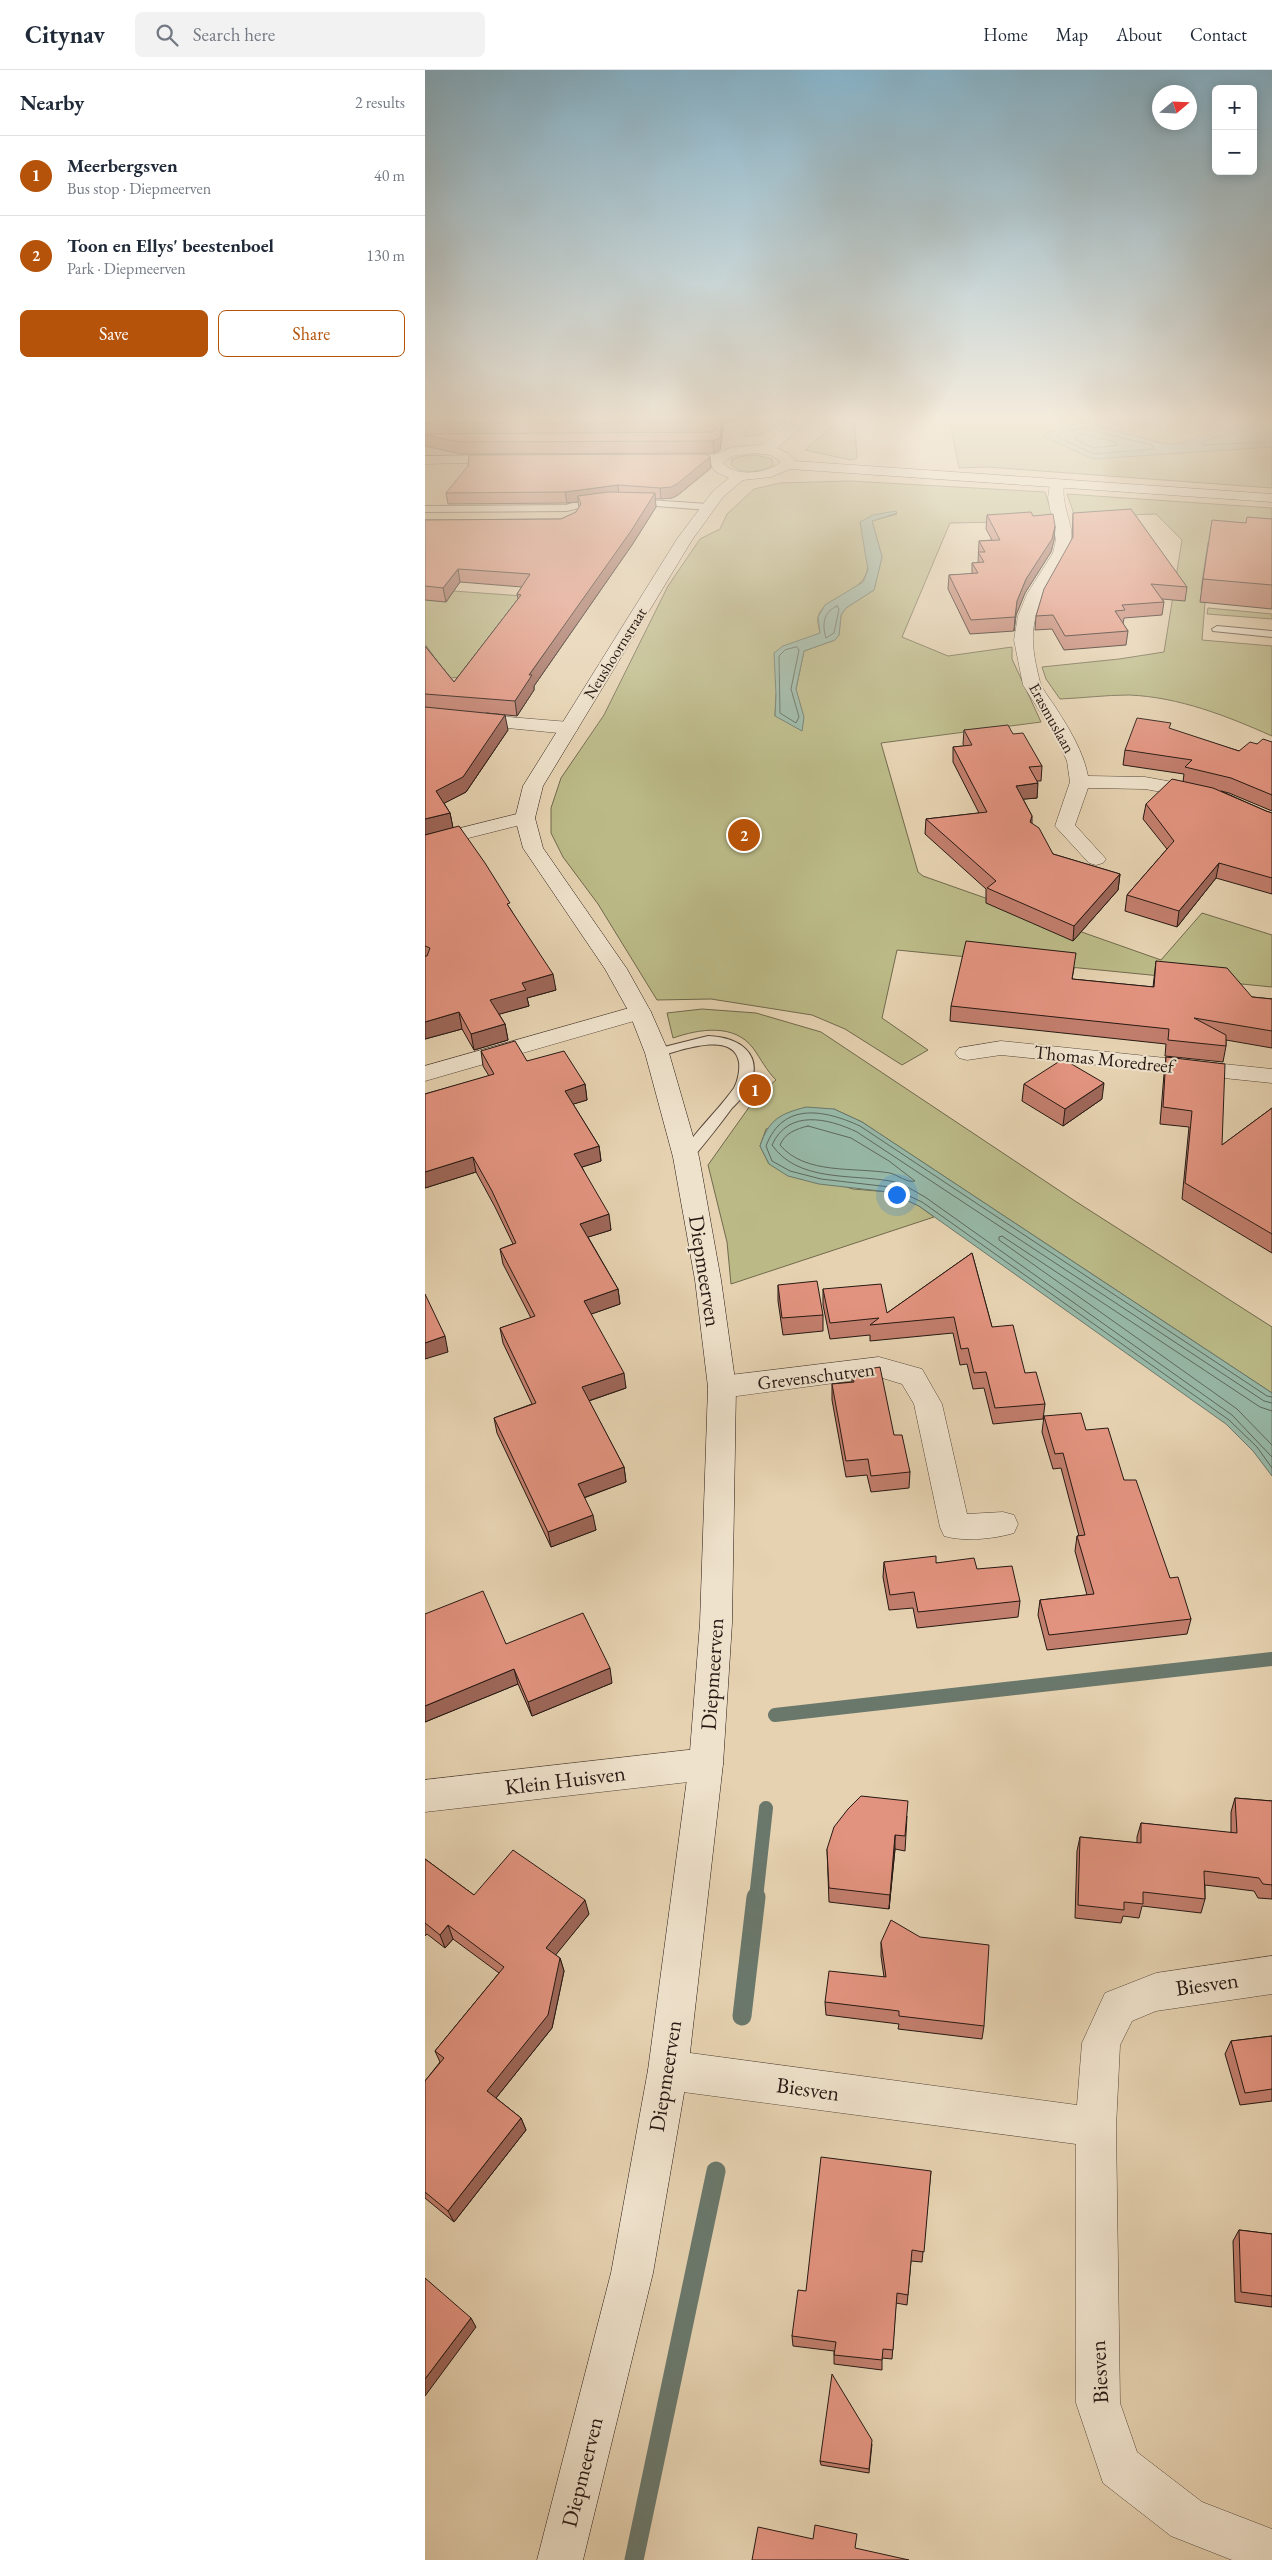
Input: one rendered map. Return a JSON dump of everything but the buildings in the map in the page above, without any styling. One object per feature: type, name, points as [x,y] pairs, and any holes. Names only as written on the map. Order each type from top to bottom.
[{"type":"street","name":"Neushoornstraat","points":[[525,818],[533,786],[690,532]]},
{"type":"street","name":"Erasmuslaan","points":[[1062,532],[1064,540],[1061,553],[1035,594],[1026,616],[1023,640],[1032,685],[1065,737],[1076,761],[1080,782]]},
{"type":"street","points":[[425,715],[569,728]]},
{"type":"street","points":[[1096,859],[1057,830],[1080,782],[1145,783],[1194,791],[1218,798]]},
{"type":"street","points":[[425,843],[525,818]]},
{"type":"street","name":"Diepmeerven","points":[[525,818],[533,848],[590,929],[640,1012],[657,1053],[686,1157],[708,1280],[722,1387],[715,1623],[706,1764],[668,2070],[632,2273],[560,2560]]},
{"type":"street","points":[[425,1074],[640,1012]]},
{"type":"street","name":"Thomas Moredreef","points":[[967,1053],[1001,1048],[1272,1076]]},
{"type":"street","name":"Grevenschutven","points":[[722,1387],[879,1367],[912,1376],[928,1404],[955,1527],[1003,1524]]},
{"type":"street","name":"Klein Huisven","points":[[425,1796],[706,1764]]},
{"type":"street","name":"Biesven","points":[[1272,1975],[1156,1992],[1119,2007],[1101,2043],[1096,2127],[1098,2403],[1119,2467],[1187,2520],[1272,2552]]},
{"type":"street","name":"Biesven","points":[[668,2070],[1096,2127]]},
{"type":"lane","points":[[1217,629],[1272,634]]},
{"type":"lane","points":[[657,1053],[695,1042],[711,1040],[734,1046],[744,1053],[747,1062],[747,1074],[742,1087],[686,1157]]},
{"type":"shaded area","points":[[714,532],[862,532],[867,553],[867,571],[858,585],[827,604],[821,610],[818,617],[820,633],[806,639],[776,695],[775,716],[796,689],[804,651],[835,640],[839,635],[841,615],[846,608],[874,590],[882,557],[875,532],[946,532],[902,637],[948,656],[1012,647],[1012,659],[1041,722],[881,743],[918,872],[923,876],[1161,960],[1202,913],[1272,935],[1272,987],[897,950],[882,1018],[928,1050],[902,1065],[845,1029],[812,1015],[711,999],[657,1000],[598,904],[563,857],[551,833],[551,808],[561,778],[604,715],[668,586],[700,539]]},
{"type":"shaded area","points":[[1174,532],[1272,532],[1272,541],[1241,545],[1208,542],[1201,589],[1206,590],[1202,640],[1272,646],[1272,736],[1238,721],[1166,699],[1112,695],[1060,699],[1046,679],[1042,667],[1164,652],[1182,540]]},
{"type":"shaded area","points":[[425,589],[523,596],[464,677],[449,678],[425,644]]},
{"type":"shaded area","points":[[1208,608],[1272,614],[1272,619],[1207,614]]},
{"type":"shaded area","points":[[702,1009],[756,1013],[821,1032],[1075,1201],[1272,1327],[1272,1393],[862,1122],[834,1109],[766,1129],[760,1146],[769,1164],[853,1189],[889,1192],[919,1206],[934,1217],[731,1284],[727,1242],[708,1165],[757,1096],[776,1080],[753,1048],[736,1035],[716,1030],[694,1032],[673,1038],[667,1013]]},
{"type":"water","points":[[862,532],[875,532],[882,557],[874,590],[846,608],[841,615],[839,635],[835,640],[804,651],[796,689],[804,717],[802,731],[775,716],[774,653],[783,646],[820,633],[818,617],[825,605],[863,582],[868,570]]},
{"type":"water","points":[[806,1107],[834,1109],[862,1122],[1272,1393],[1272,1476],[1253,1451],[1226,1424],[919,1206],[889,1192],[819,1184],[788,1176],[769,1164],[760,1146],[767,1130],[782,1115]]},
{"type":"waterway","points":[[775,1715],[1272,1659]]},
{"type":"waterway","points":[[756,1898],[766,1808]]},
{"type":"waterway","points":[[742,2016],[756,1897]]},
{"type":"waterway","points":[[634,2560],[716,2171]]},
{"type":"place","name":"Toon en Ellys' beestenboel","points":[[744,835]]},
{"type":"place","name":"Meerbergsven","points":[[755,1090]]}]
